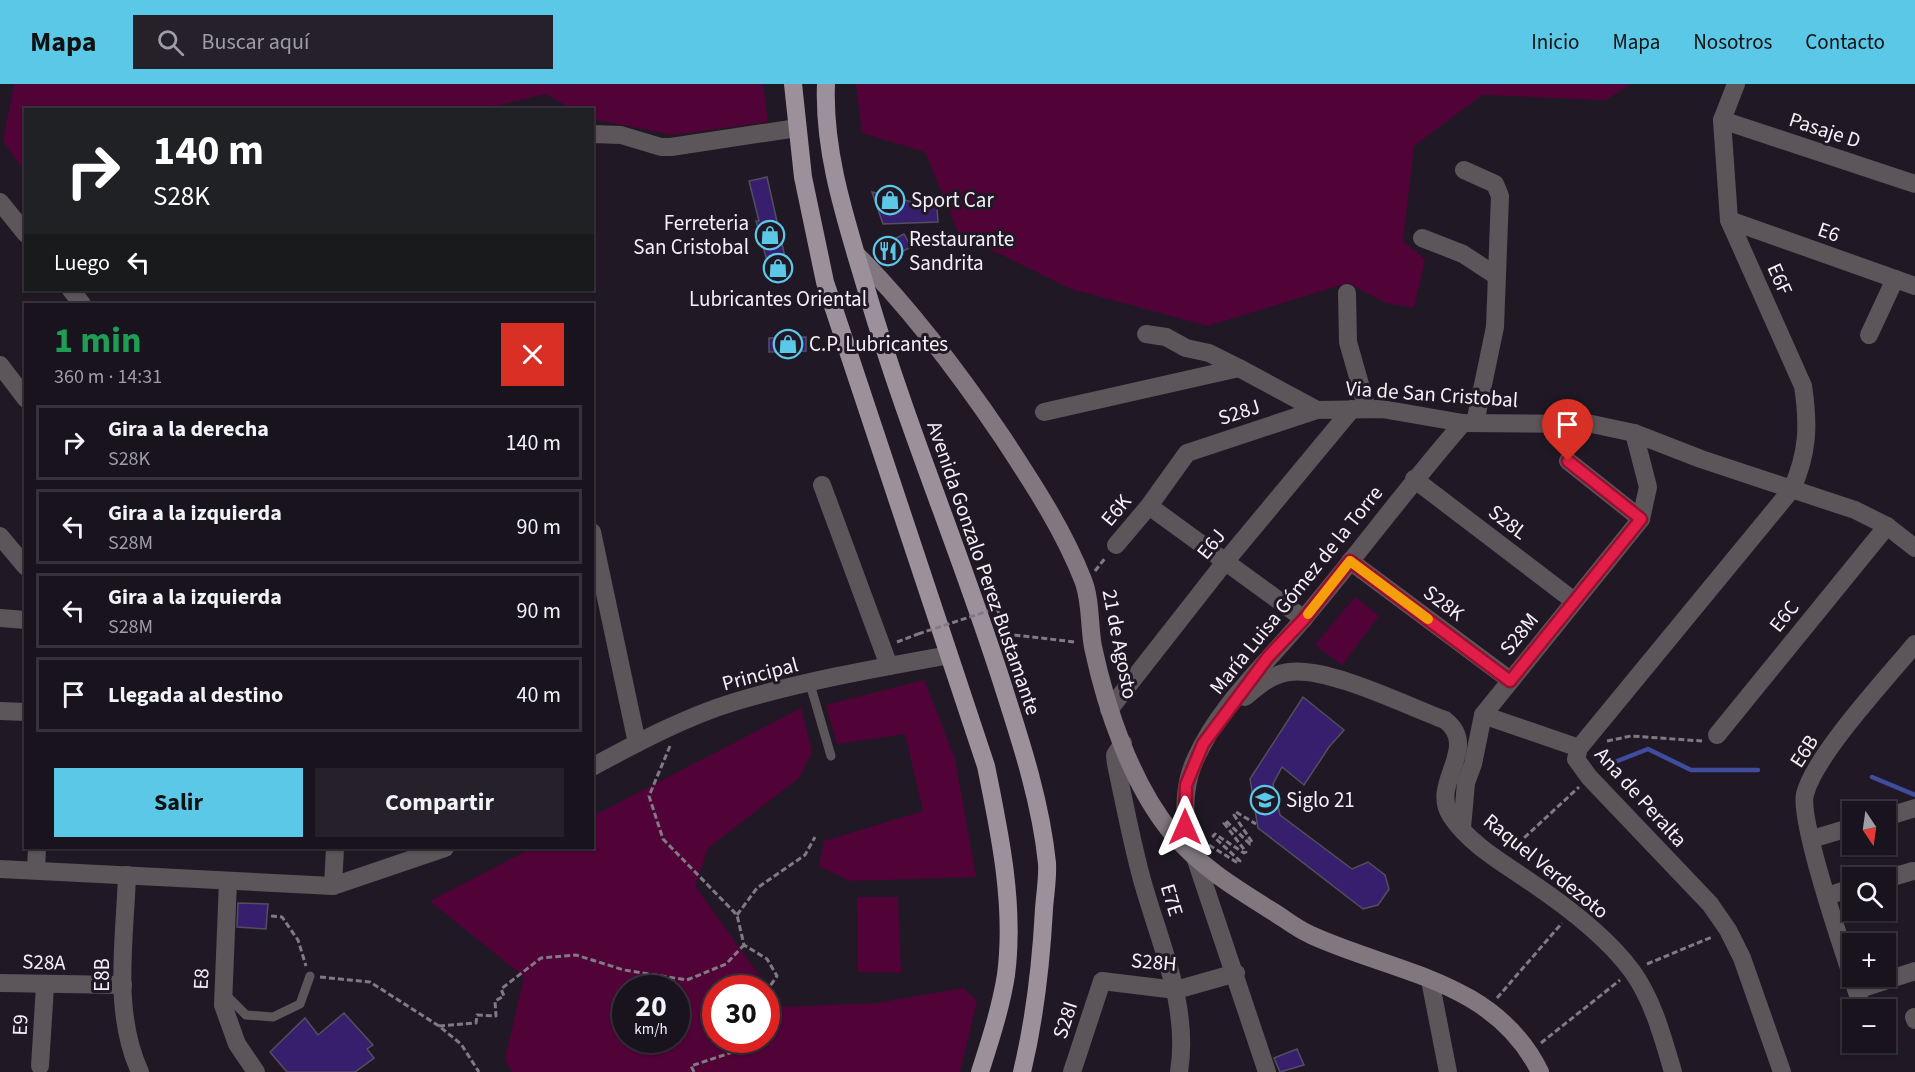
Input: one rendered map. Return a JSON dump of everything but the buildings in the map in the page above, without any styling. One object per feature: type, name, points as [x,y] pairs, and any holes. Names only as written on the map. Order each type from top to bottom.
[{"type":"main road","points":[[793,84],[803,177],[825,282],[986,766],[1001,838],[1007,914],[1006,975],[981,1072]]},
{"type":"main road","name":"Avenida Gonzalo Perez Bustamante","points":[[826,84],[831,162],[856,254],[913,433],[978,606],[1022,747],[1041,825],[1047,866],[1041,978],[1022,1072]]},
{"type":"street","name":"E6F","points":[[1736,84],[1722,120],[1729,220],[1803,386],[1806,408],[1804,461],[1792,489]]},
{"type":"street","name":"Pasaje D","points":[[1722,120],[1915,184]]},
{"type":"street","points":[[594,134],[621,135],[661,147],[671,147],[797,128]]},
{"type":"street","points":[[1464,170],[1495,184],[1500,196],[1495,275],[1495,327],[1469,423]]},
{"type":"street","points":[[0,202],[7,224],[24,233]]},
{"type":"street","name":"E6","points":[[1729,220],[1915,286]]},
{"type":"street","points":[[1422,238],[1463,254],[1495,275]]},
{"type":"street","name":"21 de Agosto","points":[[856,254],[919,323],[987,415],[1031,481],[1062,534],[1084,584],[1092,643],[1109,710],[1152,804],[1170,831],[1194,856],[1226,883],[1309,934],[1464,993],[1488,1008],[1518,1035],[1540,1072]]},
{"type":"street","points":[[1869,335],[1895,279]]},
{"type":"street","points":[[1347,294],[1348,342],[1359,409]]},
{"type":"street","name":"Via de San Cristobal","points":[[1146,334],[1166,337],[1186,348],[1209,353],[1317,410],[1359,409],[1469,423],[1592,424],[1634,433],[1856,510],[1887,526],[1915,548]]},
{"type":"street","points":[[0,365],[24,396]]},
{"type":"street","points":[[1044,412],[1239,368]]},
{"type":"street","name":"E6J","points":[[1109,710],[1225,562],[1359,409]]},
{"type":"street","name":"S28J","points":[[1180,463],[1187,453],[1317,410]]},
{"type":"street","name":"María Luisa Gómez de la Torre","points":[[1267,1072],[1236,973],[1185,827],[1186,785],[1195,760],[1221,717],[1268,657],[1304,619],[1414,479],[1469,423]]},
{"type":"street","name":"S28M","points":[[1462,828],[1466,783],[1473,764],[1483,715],[1641,519],[1648,487],[1634,433]]},
{"type":"street","points":[[1568,461],[1641,519]]},
{"type":"street","name":"E6K","points":[[1116,545],[1149,506],[1180,463]]},
{"type":"street","name":"S28L","points":[[1414,479],[1574,601]]},
{"type":"street","points":[[822,485],[889,666]]},
{"type":"street","name":"Ana de Peralta","points":[[1782,1072],[1742,958],[1728,930],[1710,904],[1589,777],[1576,759],[1579,748],[1792,489]]},
{"type":"street","points":[[1149,506],[1304,619]]},
{"type":"street","name":"E6C","points":[[1717,735],[1887,526]]},
{"type":"street","points":[[0,536],[24,565]]},
{"type":"street","points":[[594,541],[637,743]]},
{"type":"street","name":"S28K","points":[[1350,561],[1510,681]]},
{"type":"street","points":[[0,618],[24,620]]},
{"type":"street","name":"E6B","points":[[1860,999],[1827,896],[1804,797],[1811,778],[1915,644]]},
{"type":"street","name":"Principal","points":[[594,766],[678,724],[733,702],[889,666],[949,655]]},
{"type":"street","name":"Raquel Verdezoto","points":[[1221,717],[1276,675],[1305,672],[1336,679],[1445,720],[1453,726],[1460,745],[1444,792],[1451,816],[1477,844],[1573,911],[1632,971],[1656,1017],[1673,1072]]},
{"type":"street","points":[[0,711],[24,712]]},
{"type":"street","points":[[1483,715],[1579,748]]},
{"type":"street","name":"E7E","points":[[1123,743],[1114,755],[1141,875],[1176,990],[1182,1050],[1179,1072]]},
{"type":"street","points":[[1896,814],[1915,808]]},
{"type":"street","points":[[1812,839],[1842,830]]},
{"type":"street","points":[[36,870],[37,849]]},
{"type":"street","points":[[333,886],[335,849]]},
{"type":"street","points":[[0,868],[333,886],[442,849]]},
{"type":"street","points":[[1896,876],[1913,871]]},
{"type":"street","name":"E8B","points":[[128,875],[123,985],[127,1039],[140,1072]]},
{"type":"street","name":"E8","points":[[228,881],[223,1005],[237,1044],[256,1072]]},
{"type":"street","points":[[1827,896],[1842,891]]},
{"type":"street","points":[[1857,990],[1915,971]]},
{"type":"street","name":"S28H","points":[[1102,981],[1176,990],[1236,973]]},
{"type":"street","points":[[1430,980],[1448,1072]]},
{"type":"street","name":"S28I","points":[[1072,1072],[1102,981]]},
{"type":"street","name":"S28A","points":[[0,983],[45,986],[123,985]]},
{"type":"street","name":"E9","points":[[40,1066],[45,986]]},
{"type":"lane","points":[[810,684],[831,756]]},
{"type":"lane","points":[[222,990],[246,1015],[273,1017],[300,1004],[310,976]]},
{"type":"path","name":"E6K","points":[[1084,584],[1116,545]]},
{"type":"path","points":[[882,648],[997,608],[1006,634],[1092,643]]},
{"type":"path","points":[[678,724],[649,796],[663,839],[737,915],[744,945],[767,959],[776,975]]},
{"type":"path","points":[[1579,748],[1631,736],[1706,741],[1717,735]]},
{"type":"path","points":[[1500,861],[1589,777]]},
{"type":"path","points":[[1226,883],[1233,867],[1208,846],[1210,844],[1238,863],[1240,861],[1213,836],[1215,834],[1244,853],[1224,823],[1226,821],[1250,844],[1252,842],[1234,815],[1236,812],[1256,824]]},
{"type":"path","points":[[737,915],[757,888],[805,855],[815,837]]},
{"type":"path","points":[[1488,1008],[1573,911]]},
{"type":"path","points":[[271,916],[282,917],[297,940],[310,976],[370,982],[439,1026],[461,1044],[479,1072]]},
{"type":"path","points":[[439,1026],[476,1023],[477,1015],[496,1016],[495,1001],[504,996],[501,988],[541,958],[576,955],[624,970],[687,980],[726,964],[744,945]]},
{"type":"path","points":[[694,1072],[690,1066],[730,1053]]},
{"type":"shaded area","points":[[14,84],[763,84],[768,122],[672,135],[594,119],[594,108],[570,108],[546,94],[487,108],[24,108],[24,171],[3,141]]},
{"type":"shaded area","points":[[856,84],[1631,84],[1606,100],[1482,95],[1414,146],[1403,241],[1425,259],[1414,308],[1386,303],[1348,283],[1208,326],[1071,289],[959,234],[925,152],[862,133]]},
{"type":"shaded area","points":[[1355,597],[1379,616],[1342,665],[1315,645]]},
{"type":"shaded area","points":[[924,680],[955,759],[976,877],[850,881],[819,866],[824,841],[923,811],[905,734],[837,744],[826,705]]},
{"type":"shaded area","points":[[801,708],[812,752],[799,778],[708,848],[695,886],[759,975],[702,975],[702,1053],[780,1053],[780,1004],[782,1007],[877,1003],[963,988],[977,1001],[960,1072],[512,1072],[505,1059],[524,977],[430,901],[530,849],[594,849],[594,815]]},
{"type":"shaded area","points":[[857,897],[898,897],[901,973],[858,972]]},
{"type":"waterway","points":[[1607,765],[1648,749],[1691,770],[1758,770]]},
{"type":"waterway","points":[[1872,777],[1915,795]]},
{"type":"slow traffic","points":[[1308,614],[1350,561],[1428,619]]},
{"type":"place","name":"Sport Car","points":[[890,200]]},
{"type":"place","name":"Ferreteria San Cristobal","points":[[770,235]]},
{"type":"place","name":"Restaurante Sandrita","points":[[888,251]]},
{"type":"place","name":"Lubricantes Oriental","points":[[778,268]]},
{"type":"place","name":"C.P. Lubricantes","points":[[788,344]]},
{"type":"place","name":"Siglo 21","points":[[1265,800]]},
{"type":"route","points":[[1185,827],[1186,785],[1203,744],[1268,657],[1304,619],[1350,561],[1510,681],[1641,519],[1568,461]]}]
